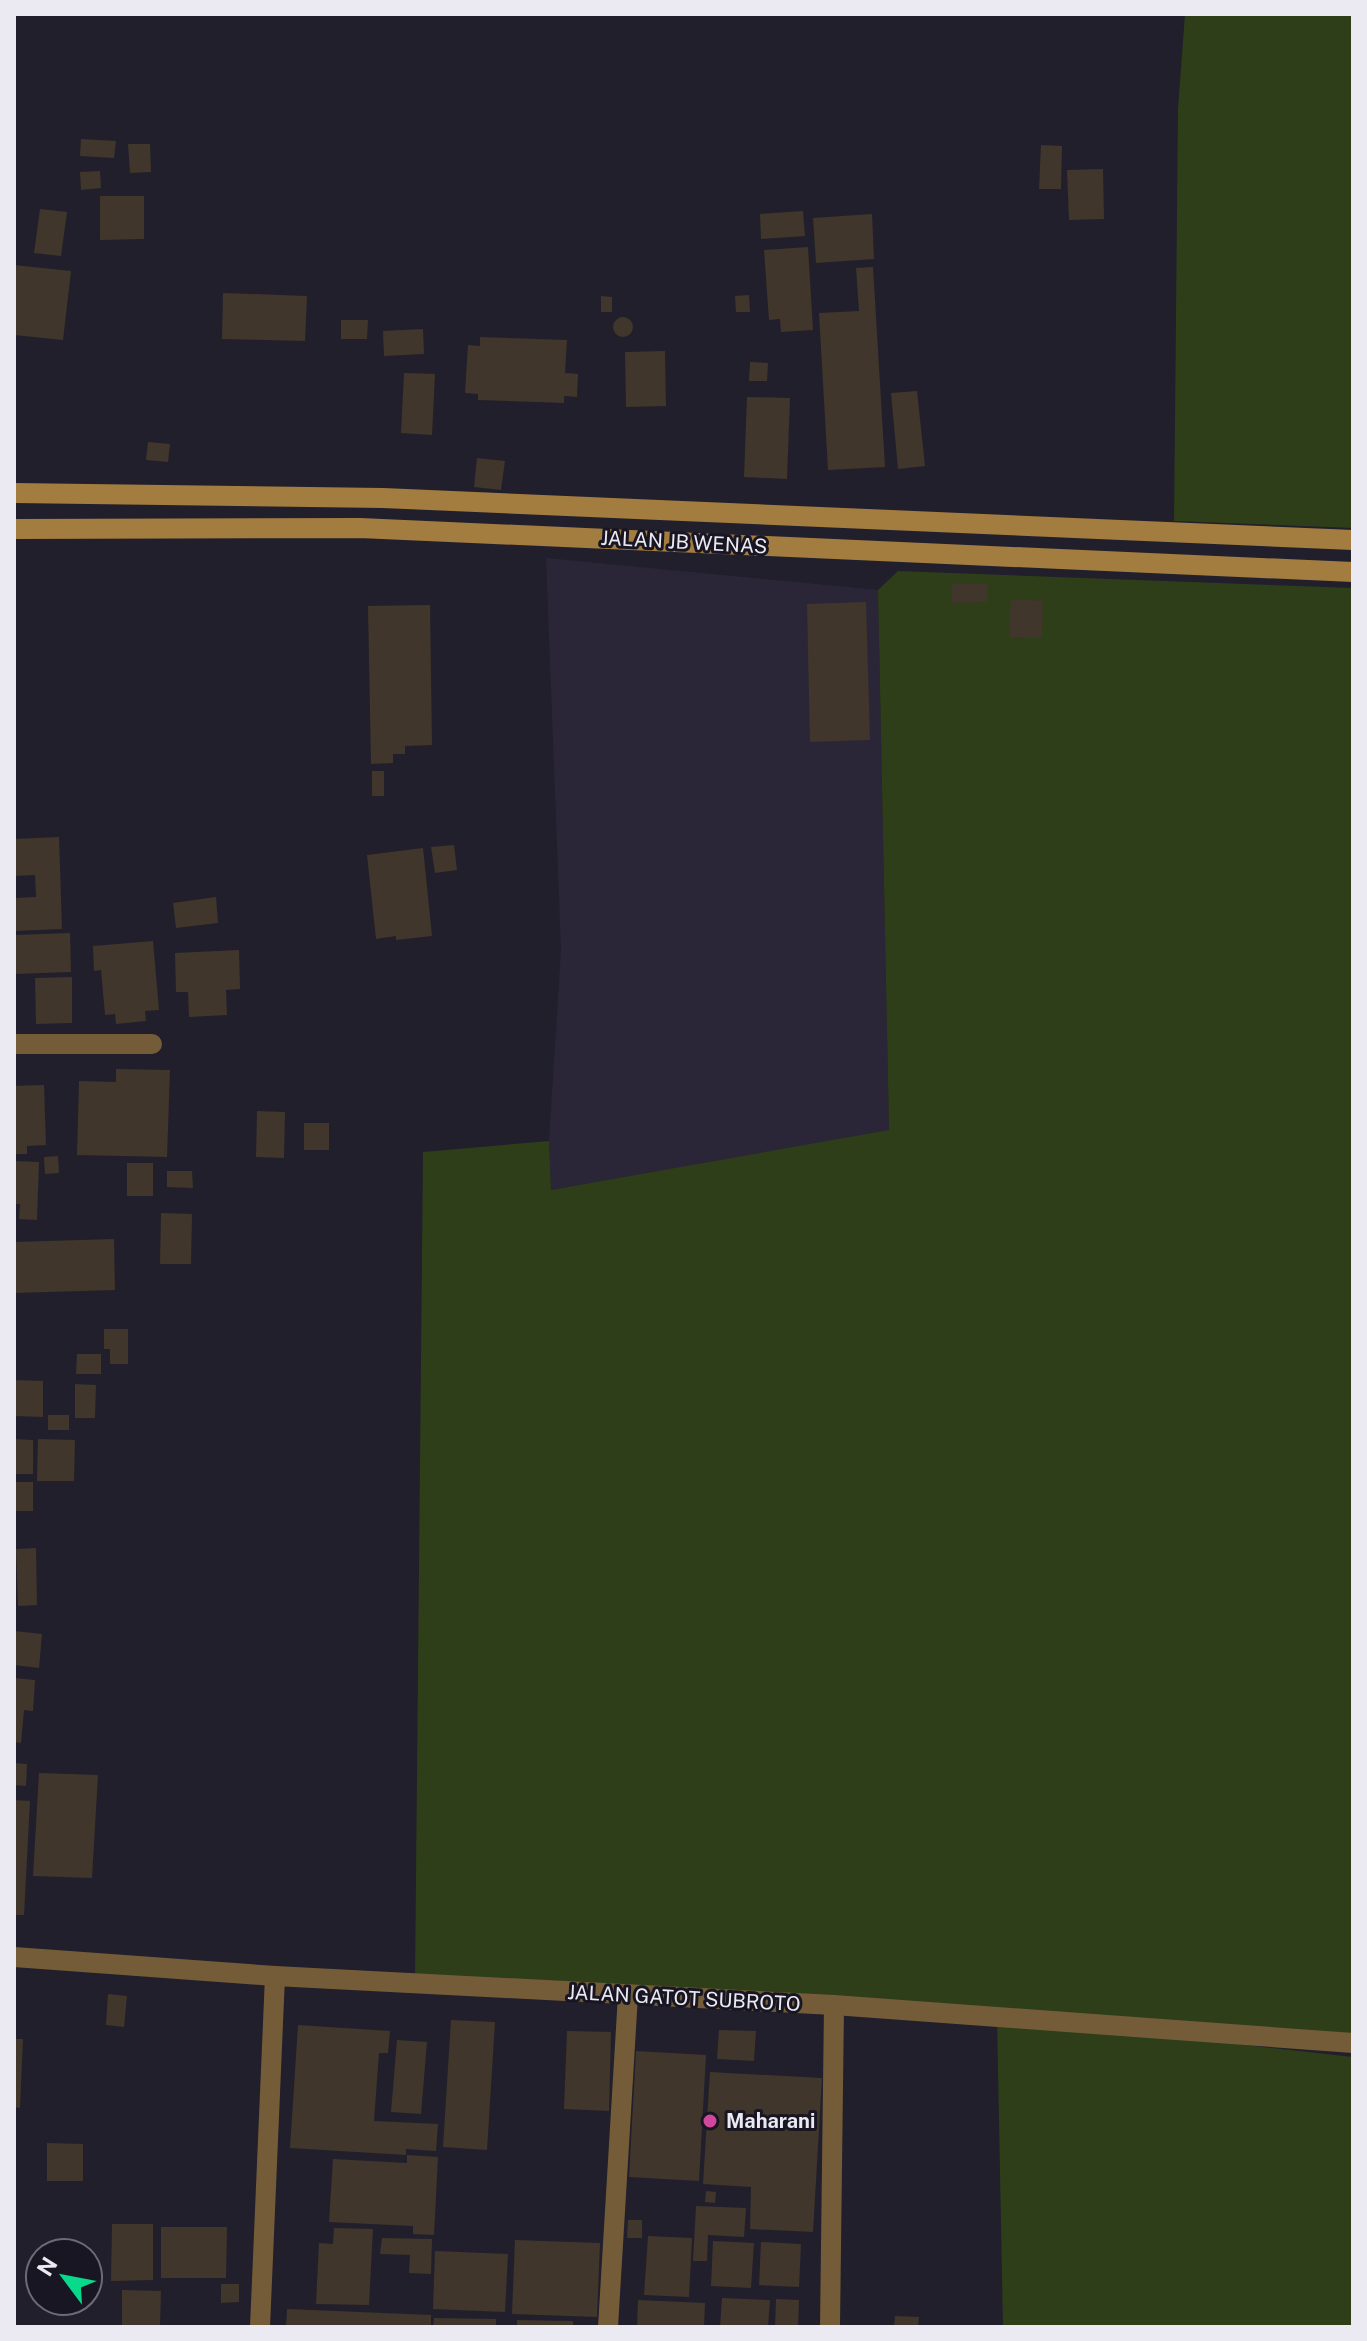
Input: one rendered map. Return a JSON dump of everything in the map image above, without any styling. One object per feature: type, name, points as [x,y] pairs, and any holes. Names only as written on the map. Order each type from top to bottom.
[{"type":"main road","name":"JALAN JB WENAS","points":[[14,493],[383,498],[1353,540]]},
{"type":"main road","points":[[675,542],[677,511]]},
{"type":"main road","name":"JALAN JB WENAS","points":[[14,529],[360,528],[1353,572]]},
{"type":"street","points":[[14,1044],[152,1044]]},
{"type":"street","name":"JALAN GATOT SUBROTO","points":[[14,1957],[275,1976],[834,2005],[1353,2043]]},
{"type":"street","points":[[260,2327],[275,1976]]},
{"type":"street","points":[[608,2327],[628,1995]]},
{"type":"street","points":[[830,2327],[834,2005]]},
{"type":"shaded area","points":[[546,558],[878,590],[889,1131],[551,1190],[549,1141],[561,950]]},
{"type":"green space","points":[[1185,14],[1353,14],[1353,528],[1174,521],[1178,109]]},
{"type":"green space","points":[[898,571],[1353,588],[1353,2043],[1023,2020],[1353,2057],[1353,2327],[1003,2327],[997,2017],[415,1981],[423,1152],[549,1141],[551,1190],[889,1130],[878,590]]},
{"type":"building","points":[[81,139],[116,141],[114,158],[80,156]]},
{"type":"building","points":[[128,144],[150,144],[151,172],[130,173]]},
{"type":"building","points":[[1041,145],[1062,146],[1061,189],[1039,189]]},
{"type":"building","points":[[1103,169],[1104,219],[1069,220],[1067,170]]},
{"type":"building","points":[[100,171],[101,188],[81,190],[80,172]]},
{"type":"building","points":[[100,196],[144,196],[144,239],[100,240]]},
{"type":"building","points":[[40,209],[67,212],[61,256],[34,253]]},
{"type":"building","points":[[803,211],[805,236],[761,239],[760,214]]},
{"type":"building","points":[[872,214],[874,259],[816,263],[813,218]]},
{"type":"building","points":[[808,247],[813,330],[781,332],[780,319],[769,320],[764,250]]},
{"type":"building","points":[[14,265],[71,271],[63,340],[14,335]]},
{"type":"building","points":[[873,267],[885,467],[828,470],[819,313],[859,311],[856,268]]},
{"type":"building","points":[[223,293],[307,296],[305,341],[222,339]]},
{"type":"building","points":[[749,295],[750,312],[736,312],[735,296]]},
{"type":"building","points":[[601,296],[612,297],[612,312],[601,312]]},
{"type":"building","points":[[623,317],[630,320],[633,327],[630,334],[623,337],[616,334],[613,327],[616,320]]},
{"type":"building","points":[[341,320],[368,320],[367,339],[341,339]]},
{"type":"building","points":[[423,329],[424,354],[384,356],[383,331]]},
{"type":"building","points":[[480,337],[567,340],[565,373],[578,374],[577,397],[564,396],[564,403],[478,400],[478,394],[465,393],[468,345],[480,346]]},
{"type":"building","points":[[665,351],[666,406],[626,407],[625,352]]},
{"type":"building","points":[[750,362],[768,363],[767,381],[749,381]]},
{"type":"building","points":[[404,373],[435,374],[432,435],[401,433]]},
{"type":"building","points":[[917,391],[925,466],[898,469],[891,393]]},
{"type":"building","points":[[747,397],[790,398],[787,479],[744,477]]},
{"type":"building","points":[[148,442],[170,444],[168,462],[146,460]]},
{"type":"building","points":[[477,458],[505,461],[501,490],[474,487]]},
{"type":"building","points":[[987,583],[987,602],[952,603],[952,584]]},
{"type":"building","points":[[1011,599],[1043,601],[1042,638],[1009,637]]},
{"type":"building","points":[[866,602],[870,740],[810,742],[807,604]]},
{"type":"building","points":[[430,605],[432,745],[405,746],[405,754],[393,754],[393,763],[371,764],[368,606]]},
{"type":"building","points":[[372,771],[384,771],[384,796],[372,796]]},
{"type":"building","points":[[59,837],[62,929],[14,931],[14,898],[36,897],[35,875],[14,876],[14,839]]},
{"type":"building","points":[[454,845],[457,870],[435,873],[431,847]]},
{"type":"building","points":[[423,848],[432,936],[376,939],[367,855]]},
{"type":"building","points":[[216,897],[218,923],[176,928],[173,903]]},
{"type":"building","points":[[70,933],[71,972],[14,974],[14,935]]},
{"type":"building","points":[[153,941],[159,1010],[145,1011],[146,1021],[116,1024],[115,1014],[105,1015],[101,970],[94,971],[93,946]]},
{"type":"building","points":[[239,950],[240,989],[226,990],[227,1015],[189,1017],[188,992],[176,992],[175,953]]},
{"type":"building","points":[[72,977],[72,1023],[36,1024],[35,978]]},
{"type":"building","points":[[116,1069],[170,1070],[167,1157],[77,1155],[79,1081],[116,1082]]},
{"type":"building","points":[[44,1085],[46,1145],[27,1146],[27,1154],[14,1154],[14,1086]]},
{"type":"building","points":[[257,1111],[285,1112],[284,1158],[256,1157]]},
{"type":"building","points":[[304,1123],[329,1123],[329,1150],[304,1150]]},
{"type":"building","points":[[58,1156],[59,1173],[45,1174],[44,1157]]},
{"type":"building","points":[[14,1161],[39,1162],[37,1220],[19,1219],[20,1204],[14,1204]]},
{"type":"building","points":[[127,1163],[153,1163],[153,1196],[127,1196]]},
{"type":"building","points":[[167,1171],[192,1171],[193,1188],[167,1187]]},
{"type":"building","points":[[161,1213],[192,1214],[191,1264],[160,1264]]},
{"type":"building","points":[[114,1239],[115,1290],[14,1293],[14,1242]]},
{"type":"building","points":[[104,1329],[128,1329],[128,1364],[110,1364],[110,1349],[104,1349]]},
{"type":"building","points":[[77,1354],[101,1354],[101,1374],[76,1374]]},
{"type":"building","points":[[14,1380],[43,1381],[43,1417],[14,1416]]},
{"type":"building","points":[[75,1384],[96,1385],[95,1418],[75,1418]]},
{"type":"building","points":[[48,1415],[69,1415],[69,1430],[48,1430]]},
{"type":"building","points":[[14,1439],[33,1440],[33,1474],[14,1474]]},
{"type":"building","points":[[38,1439],[75,1440],[74,1481],[37,1481]]},
{"type":"building","points":[[14,1482],[33,1482],[33,1511],[14,1511]]},
{"type":"building","points":[[36,1548],[37,1605],[18,1606],[16,1549]]},
{"type":"building","points":[[14,1631],[42,1634],[39,1668],[14,1665]]},
{"type":"building","points":[[14,1678],[35,1680],[33,1711],[24,1710],[21,1743],[14,1742]]},
{"type":"building","points":[[14,1763],[27,1764],[26,1786],[14,1785]]},
{"type":"building","points":[[39,1773],[98,1775],[92,1878],[33,1876]]},
{"type":"building","points":[[14,1800],[30,1801],[24,1915],[14,1915]]},
{"type":"building","points":[[108,1994],[127,1996],[124,2027],[106,2025]]},
{"type":"building","points":[[451,2020],[495,2022],[487,2150],[443,2147]]},
{"type":"building","points":[[298,2025],[390,2031],[388,2053],[379,2053],[374,2121],[438,2124],[436,2151],[406,2149],[406,2155],[290,2148]]},
{"type":"building","points":[[719,2030],[756,2031],[754,2061],[717,2059]]},
{"type":"building","points":[[567,2031],[611,2032],[609,2111],[564,2109]]},
{"type":"building","points":[[14,2039],[23,2039],[20,2108],[14,2107]]},
{"type":"building","points":[[397,2040],[427,2042],[421,2114],[391,2112]]},
{"type":"building","points":[[636,2051],[706,2055],[699,2181],[629,2177]]},
{"type":"building","points":[[710,2072],[822,2078],[813,2232],[750,2229],[751,2187],[703,2184]]},
{"type":"building","points":[[47,2143],[83,2144],[83,2181],[47,2181]]},
{"type":"building","points":[[407,2155],[438,2157],[434,2235],[413,2234],[413,2226],[329,2222],[333,2159],[407,2163]]},
{"type":"building","points":[[706,2191],[716,2192],[715,2203],[705,2202]]},
{"type":"building","points":[[696,2206],[746,2208],[744,2237],[708,2235],[707,2261],[693,2261]]},
{"type":"building","points":[[628,2220],[642,2220],[642,2238],[627,2238]]},
{"type":"building","points":[[112,2224],[153,2224],[153,2280],[111,2281]]},
{"type":"building","points":[[161,2227],[227,2227],[226,2278],[161,2278]]},
{"type":"building","points":[[334,2228],[373,2229],[369,2305],[316,2304],[319,2243],[333,2244]]},
{"type":"building","points":[[648,2236],[692,2238],[689,2297],[644,2295]]},
{"type":"building","points":[[382,2238],[432,2239],[431,2274],[409,2273],[410,2255],[380,2254]]},
{"type":"building","points":[[515,2240],[600,2243],[597,2317],[512,2314]]},
{"type":"building","points":[[713,2241],[754,2243],[751,2288],[711,2286]]},
{"type":"building","points":[[761,2242],[801,2244],[799,2287],[759,2285]]},
{"type":"building","points":[[435,2251],[508,2254],[505,2312],[433,2309]]},
{"type":"building","points":[[221,2284],[239,2284],[239,2302],[221,2303]]},
{"type":"building","points":[[122,2290],[161,2291],[160,2327],[122,2327]]},
{"type":"building","points":[[722,2298],[770,2300],[768,2327],[720,2327]]},
{"type":"building","points":[[776,2299],[799,2300],[798,2327],[775,2327]]},
{"type":"building","points":[[638,2300],[705,2303],[704,2327],[637,2327]]},
{"type":"building","points":[[287,2309],[431,2315],[431,2327],[286,2327]]},
{"type":"building","points":[[895,2316],[919,2317],[918,2327],[894,2327]]},
{"type":"building","points":[[434,2318],[496,2319],[496,2327],[433,2327]]},
{"type":"building","points":[[517,2320],[573,2321],[573,2327],[517,2327]]},
{"type":"place","name":"Maharani","points":[[710,2121]]}]
